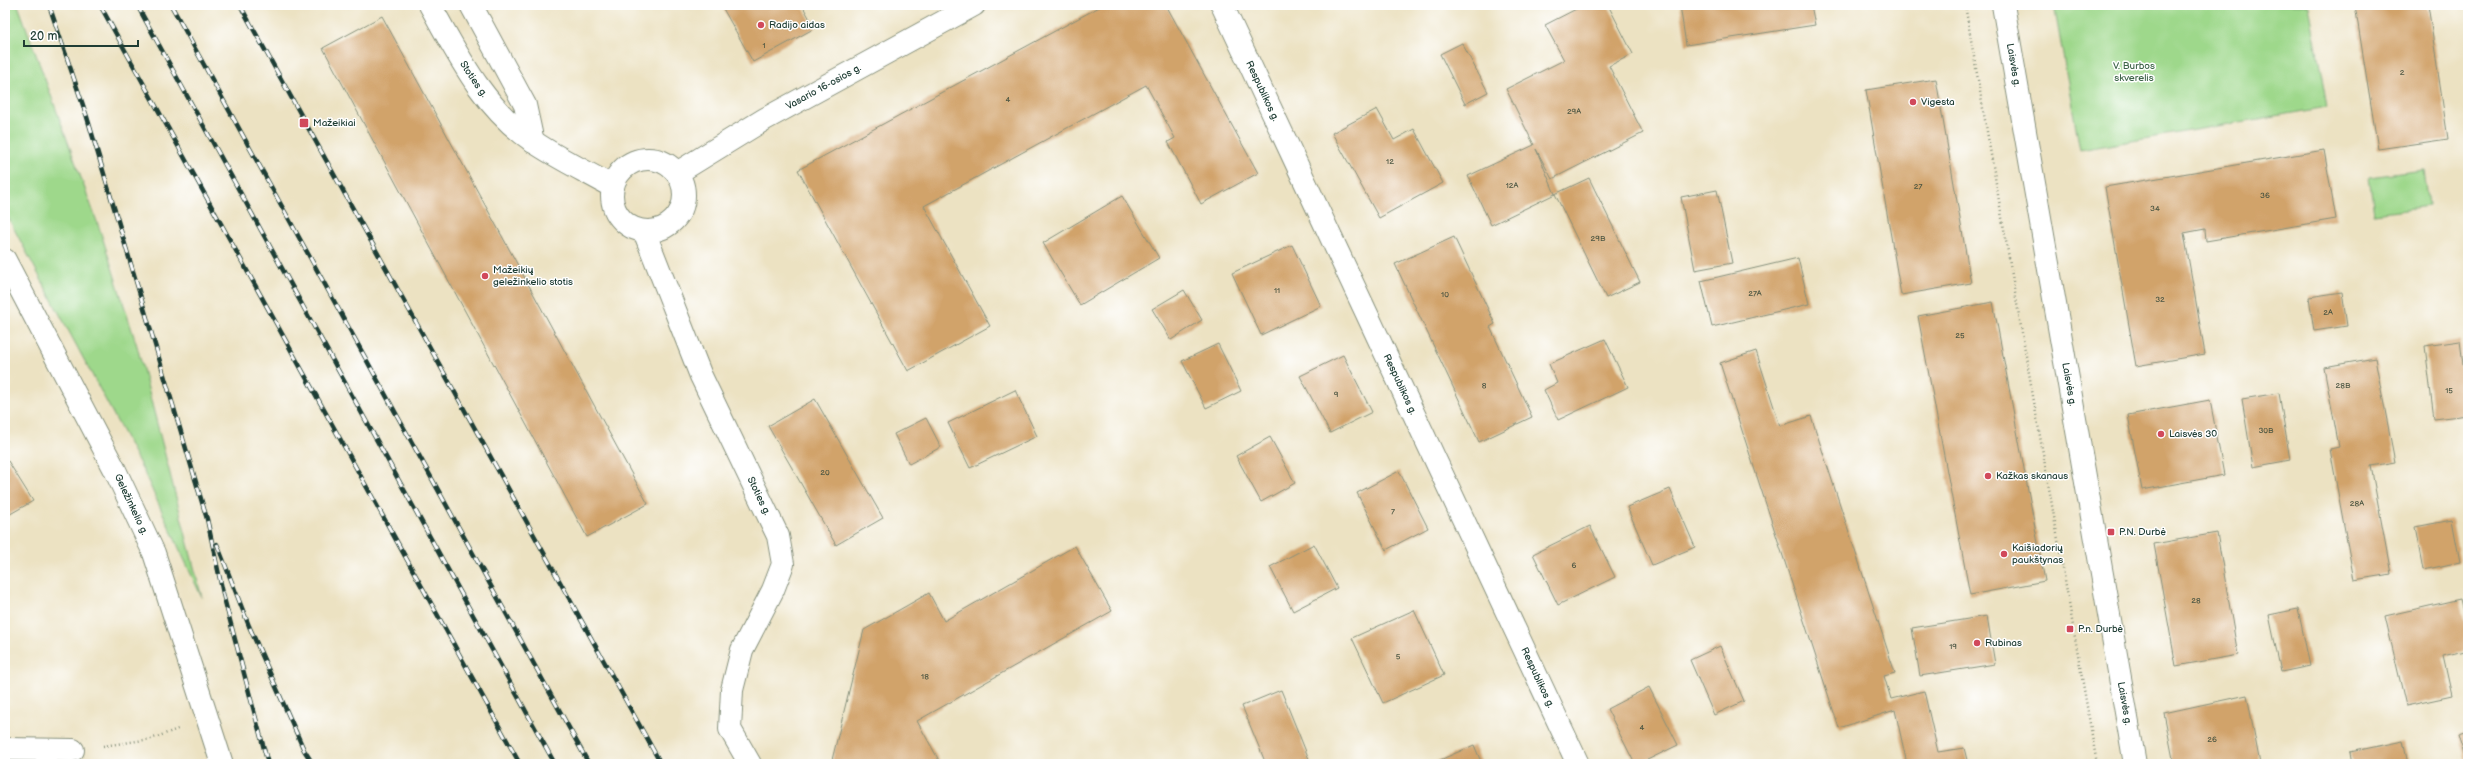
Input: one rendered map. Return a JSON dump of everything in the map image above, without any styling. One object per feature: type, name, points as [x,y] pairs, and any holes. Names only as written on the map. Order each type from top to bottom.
[{"type":"street","name":"Stoties g.","points":[[430,5],[474,82],[498,111],[533,142],[613,187]]},
{"type":"street","points":[[471,5],[525,105],[533,142]]},
{"type":"street","name":"Vasario 16-osios g.","points":[[677,173],[765,119],[974,5]]},
{"type":"street","name":"Respublikos g.","points":[[1222,5],[1578,764]]},
{"type":"street","name":"Laisvės g.","points":[[2003,5],[2135,764]]},
{"type":"street","points":[[640,160],[658,160],[677,173],[682,184],[684,196],[679,213],[667,226],[656,230],[644,231],[623,221],[616,211],[613,199],[613,187],[617,176],[625,168],[640,160]]},
{"type":"street","name":"Stoties g.","points":[[644,231],[701,376],[778,536],[783,564],[773,590],[742,650],[732,690],[730,728],[750,764]]},
{"type":"street","name":"Geležinkelio g.","points":[[5,260],[115,470],[154,553],[222,764]]},
{"type":"street","points":[[5,749],[73,750]]},
{"type":"path","points":[[1965,5],[2097,764]]},
{"type":"path","points":[[73,750],[151,739]]},
{"type":"green space","points":[[5,5],[18,5],[100,230],[137,346],[202,598],[142,468],[5,212]]},
{"type":"green space","name":"V. Burbos skverelis","points":[[2054,5],[2309,5],[2327,107],[2080,150]]},
{"type":"green space","points":[[2424,170],[2429,206],[2374,213],[2369,177]]},
{"type":"building","points":[[721,5],[802,5],[815,28],[753,62]]},
{"type":"building","points":[[1103,5],[1166,5],[1258,173],[1201,204],[1168,142],[1175,138],[1146,85],[924,206],[990,326],[908,371],[798,170]]},
{"type":"building","points":[[1584,5],[1608,5],[1633,54],[1609,66],[1643,133],[1552,179],[1536,149],[1555,194],[1491,225],[1468,176],[1534,145],[1506,89],[1564,60],[1545,25]]},
{"type":"building","points":[[1680,5],[1811,5],[1815,25],[1686,45]]},
{"type":"building","points":[[2355,5],[2428,5],[2448,139],[2378,149]]},
{"type":"building","name":"Mažeikių geležinkelio stotis","points":[[382,16],[648,504],[587,537],[323,48]]},
{"type":"building","points":[[1462,43],[1488,92],[1465,104],[1440,54]]},
{"type":"building","points":[[1936,79],[1971,283],[1901,295],[1866,90]]},
{"type":"building","points":[[1377,109],[1394,140],[1414,129],[1443,183],[1379,218],[1332,133]]},
{"type":"building","points":[[2324,150],[2336,219],[2206,241],[2205,229],[2184,233],[2205,354],[2136,366],[2105,187]]},
{"type":"building","points":[[1589,178],[1640,282],[1606,298],[1555,194]]},
{"type":"building","points":[[1717,190],[1732,263],[1695,270],[1681,197]]},
{"type":"building","points":[[1122,196],[1159,258],[1080,305],[1043,243]]},
{"type":"building","points":[[1454,237],[1495,324],[1490,327],[1532,417],[1479,442],[1395,264]]},
{"type":"building","points":[[1292,245],[1321,306],[1261,335],[1232,273]]},
{"type":"building","points":[[1798,258],[1809,304],[1712,327],[1701,281]]},
{"type":"building","points":[[1184,290],[1202,320],[1171,340],[1152,309]]},
{"type":"building","points":[[2342,292],[2347,326],[2314,331],[2309,297]]},
{"type":"building","points":[[1993,302],[2045,581],[1970,595],[1918,316]]},
{"type":"building","points":[[1605,339],[1628,387],[1558,420],[1544,390],[1557,383],[1549,364]]},
{"type":"building","points":[[2460,341],[2463,364],[2468,364],[2468,415],[2434,419],[2425,346]]},
{"type":"building","points":[[1218,344],[1241,391],[1206,408],[1182,361]]},
{"type":"building","points":[[1756,351],[1780,426],[1811,416],[1895,673],[1884,676],[1891,699],[1924,691],[1938,752],[1964,748],[1968,764],[1907,764],[1895,710],[1839,728],[1720,363]]},
{"type":"building","points":[[1343,355],[1372,412],[1330,433],[1300,376]]},
{"type":"building","points":[[2375,358],[2395,462],[2371,466],[2391,574],[2354,580],[2330,449],[2339,447],[2324,367]]},
{"type":"building","points":[[1015,390],[1037,436],[970,468],[948,423]]},
{"type":"building","points":[[2279,393],[2290,460],[2253,467],[2242,399]]},
{"type":"building","points":[[815,399],[883,518],[836,545],[768,426]]},
{"type":"building","points":[[2210,400],[2224,475],[2142,490],[2128,415]]},
{"type":"building","points":[[926,418],[941,447],[909,464],[894,434]]},
{"type":"building","points":[[1270,437],[1295,483],[1261,502],[1236,456]]},
{"type":"building","points":[[8,461],[33,501],[5,517],[5,463]]},
{"type":"building","points":[[1399,471],[1428,528],[1386,550],[1357,493]]},
{"type":"building","points":[[1670,489],[1695,547],[1652,565],[1627,507]]},
{"type":"building","points":[[2452,520],[2460,562],[2423,570],[2415,527]]},
{"type":"building","points":[[1590,526],[1615,577],[1558,605],[1533,554]]},
{"type":"building","points":[[2217,533],[2238,655],[2176,666],[2154,544]]},
{"type":"building","points":[[1314,544],[1337,588],[1293,611],[1270,567]]},
{"type":"building","points":[[1075,546],[1112,611],[917,721],[941,764],[831,764],[864,630],[929,593],[944,621]]},
{"type":"building","points":[[2460,599],[2468,633],[2468,650],[2443,656],[2452,696],[2406,706],[2385,616]]},
{"type":"building","points":[[2298,609],[2310,666],[2281,672],[2269,615]]},
{"type":"building","points":[[1414,610],[1444,675],[1383,703],[1352,638]]},
{"type":"building","points":[[1987,616],[1995,664],[1920,676],[1912,628]]},
{"type":"building","points":[[1720,646],[1744,701],[1714,715],[1690,660]]},
{"type":"building","points":[[1649,687],[1678,745],[1639,764],[1635,764],[1607,709]]},
{"type":"building","points":[[1281,690],[1311,764],[1266,764],[1242,706]]},
{"type":"building","points":[[2247,695],[2260,764],[2174,764],[2164,713]]},
{"type":"building","points":[[2468,732],[2468,764],[2467,764],[2458,735]]},
{"type":"building","points":[[2403,741],[2408,764],[2352,764],[2350,752]]},
{"type":"building","points":[[1474,745],[1482,764],[1431,764]]},
{"type":"railway","points":[[49,5],[87,117],[207,519],[224,598],[268,764]]},
{"type":"railway","points":[[100,5],[520,764]]},
{"type":"railway","points":[[137,5],[555,764]]},
{"type":"railway","points":[[171,5],[589,764]]},
{"type":"railway","points":[[240,5],[661,764]]},
{"type":"railway","points":[[217,544],[249,626],[304,750],[313,764]]},
{"type":"place","name":"Radijo aidas","points":[[761,25]]},
{"type":"place","name":"Vigesta","points":[[1913,102]]},
{"type":"place","name":"Mažeikiai","points":[[304,123]]},
{"type":"place","name":"Mažeikių geležinkelio stotis","points":[[485,276]]},
{"type":"place","name":"Laisvės 30","points":[[2161,434]]},
{"type":"place","name":"Kažkas skanaus","points":[[1988,476]]},
{"type":"place","name":"P.N. Durbė","points":[[2111,532]]},
{"type":"place","name":"Kaišiadorių paukštynas","points":[[2004,554]]},
{"type":"place","name":"P.n. Durbė","points":[[2070,629]]},
{"type":"place","name":"Rubinas","points":[[1977,643]]}]
